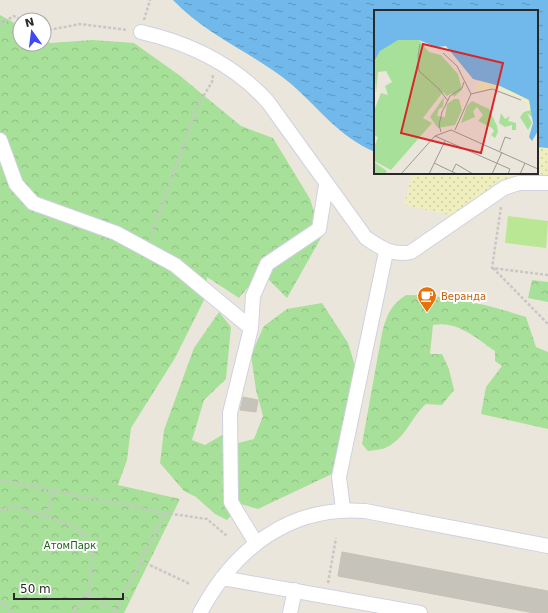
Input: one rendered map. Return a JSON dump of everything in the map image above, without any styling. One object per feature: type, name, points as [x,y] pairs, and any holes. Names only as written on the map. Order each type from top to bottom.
[{"type":"street","points":[[141,32],[172,39],[198,50],[214,59],[255,88],[268,102],[326,185],[366,238],[386,252],[401,254],[411,252],[504,188],[519,183],[548,183]]},
{"type":"street","points":[[0,140],[16,184],[34,203],[116,233],[175,265],[251,328]]},
{"type":"street","points":[[256,543],[231,502],[230,413],[251,328],[253,296],[267,264],[319,228],[326,185]]},
{"type":"street","points":[[342,509],[339,477],[386,252]]},
{"type":"street","points":[[200,613],[222,578],[237,559],[275,530],[319,512],[342,509],[365,511],[548,546]]},
{"type":"street","points":[[222,578],[420,613]]},
{"type":"street","points":[[290,613],[295,590]]},
{"type":"path","points":[[144,17],[150,0]]},
{"type":"path","points":[[0,24],[12,17]]},
{"type":"path","points":[[52,29],[80,24],[141,32]]},
{"type":"path","points":[[146,249],[198,105],[212,82],[214,59]]},
{"type":"path","points":[[492,268],[504,188]]},
{"type":"path","points":[[492,268],[548,275]]},
{"type":"path","points":[[492,268],[548,324]]},
{"type":"path","points":[[0,480],[165,513],[207,519],[227,536]]},
{"type":"path","points":[[46,516],[52,490]]},
{"type":"path","points":[[0,510],[12,507],[46,516],[72,526],[86,537],[93,555],[92,574],[87,594],[73,613]]},
{"type":"path","points":[[114,613],[165,513]]},
{"type":"path","points":[[326,596],[336,538]]},
{"type":"path","points":[[141,561],[190,584]]},
{"type":"path","points":[[87,594],[115,610]]},
{"type":"path","points":[[0,602],[14,613]]},
{"type":"green space","name":"АтомПарк","points":[[0,15],[12,22],[12,52],[52,52],[52,43],[92,40],[134,43],[179,75],[241,126],[273,138],[310,199],[322,236],[287,298],[261,272],[239,298],[207,277],[206,296],[175,358],[131,428],[127,460],[118,485],[180,499],[124,613],[0,613]]},
{"type":"green space","points":[[508,216],[548,221],[546,248],[505,243]]},
{"type":"green space","points":[[532,280],[548,282],[548,302],[528,298]]},
{"type":"green space","points":[[406,295],[422,295],[467,301],[526,317],[536,347],[548,352],[548,429],[481,414],[486,387],[502,366],[495,361],[495,351],[466,331],[450,325],[433,325],[430,354],[442,354],[449,369],[454,390],[442,405],[426,404],[416,415],[404,433],[394,443],[383,449],[368,451],[362,444],[382,333],[390,311],[396,303]]},
{"type":"green space","points":[[322,303],[348,343],[355,366],[334,473],[258,509],[241,504],[227,520],[215,514],[196,497],[184,491],[160,463],[164,430],[194,348],[219,312],[231,327],[226,379],[204,400],[192,440],[205,445],[229,431],[238,443],[254,439],[263,416],[256,390],[251,355],[264,326],[287,309]]},
{"type":"sand","points":[[538,147],[548,148],[548,175],[533,174],[538,174]]},
{"type":"sand","points":[[413,174],[533,174],[508,179],[486,191],[454,216],[404,205]]},
{"type":"water","points":[[173,0],[548,0],[548,148],[538,147],[538,10],[374,10],[374,152],[362,146],[340,130],[300,92],[276,72],[200,24]]},
{"type":"building","points":[[243,397],[258,400],[256,412],[240,410]]},
{"type":"building","points":[[342,552],[548,591],[548,613],[534,613],[338,576]]},
{"type":"place","name":"Веранда","points":[[427,313]]}]
